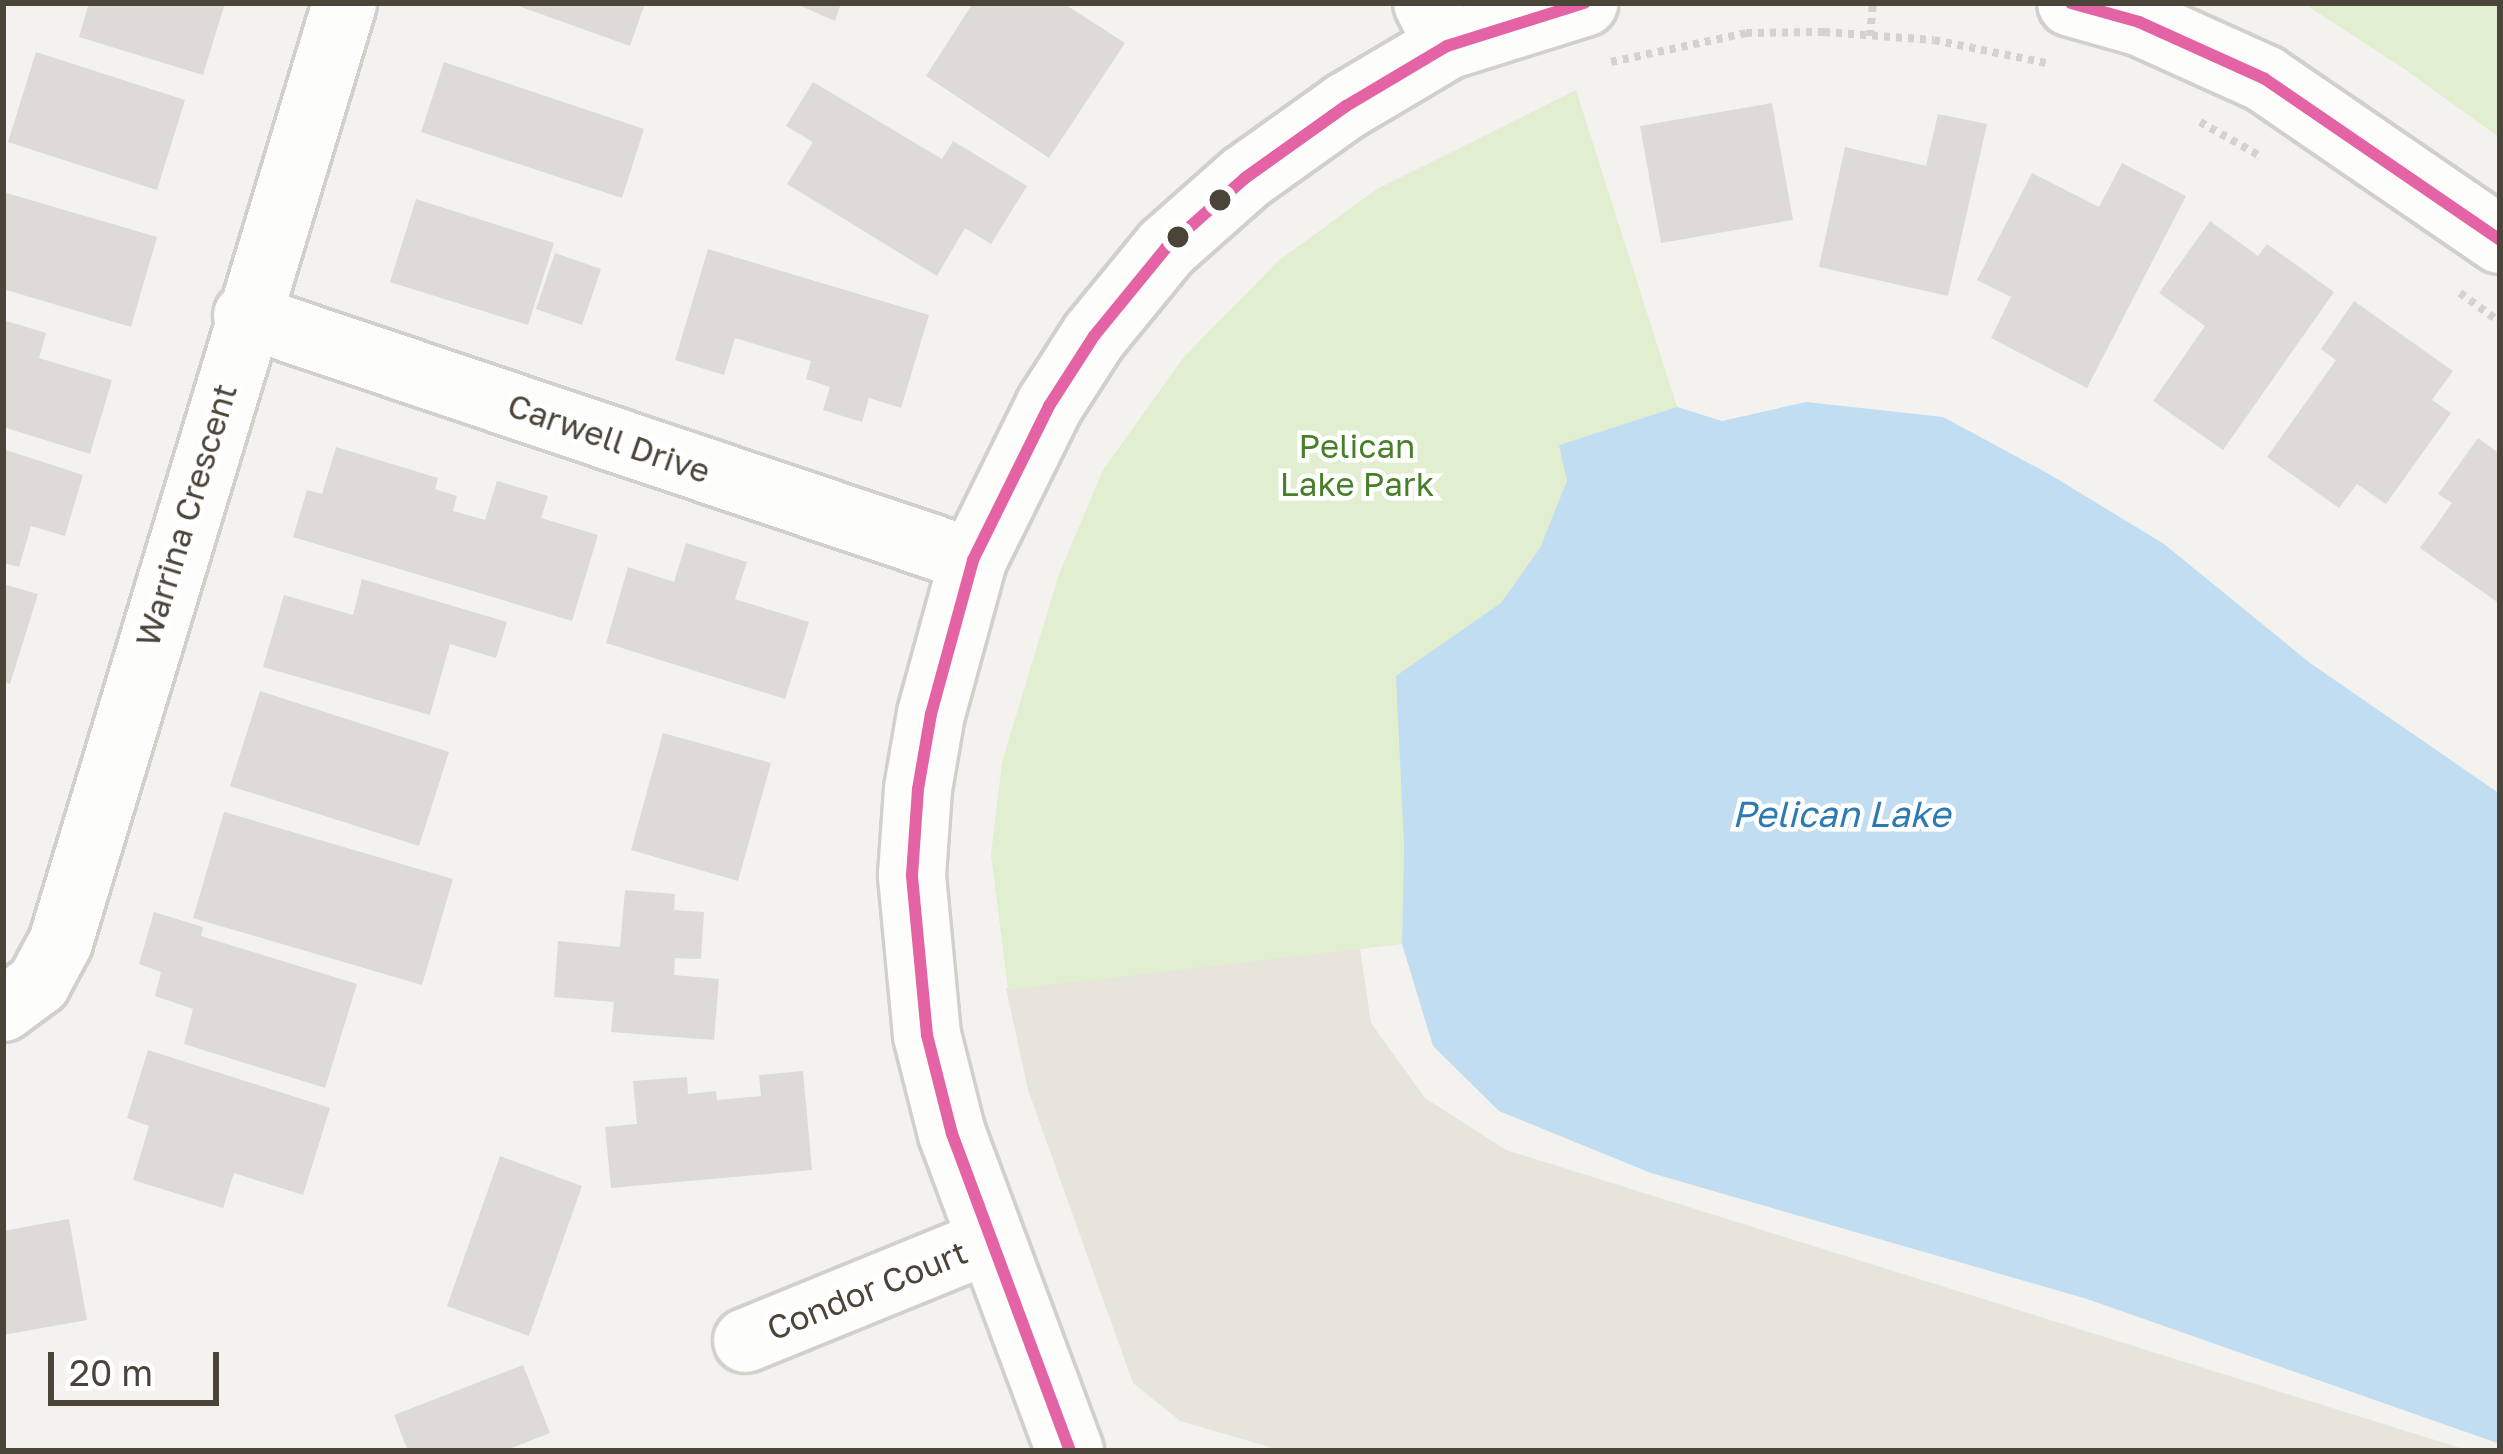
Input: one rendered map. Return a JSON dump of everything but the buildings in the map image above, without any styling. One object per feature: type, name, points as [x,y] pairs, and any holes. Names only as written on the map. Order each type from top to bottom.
[{"type":"street","name":"Warrina Crescent","points":[[3,1009],[38,983],[59,942],[245,315],[344,3]]},
{"type":"street","points":[[2072,3],[2139,22],[2264,79],[2500,240]]},
{"type":"street","points":[[1070,1451],[952,1134],[927,1035],[912,875],[931,714],[974,560],[1049,406],[1094,336],[1166,248],[1245,178],[1346,106],[1436,24],[1592,34]]},
{"type":"street","name":"Carwell Drive","points":[[245,315],[974,560]]},
{"type":"street","name":"Condor Court","points":[[745,1340],[991,1240]]},
{"type":"path","points":[[1870,36],[1873,3]]},
{"type":"path","points":[[1592,34],[1746,33],[1934,40],[2049,64]]},
{"type":"path","points":[[2192,118],[2279,166]]},
{"type":"path","points":[[2445,283],[2500,322]]},
{"type":"shaded area","points":[[1360,948],[1371,1023],[1425,1098],[1506,1150],[2470,1451],[1283,1451],[1180,1421],[1133,1383],[1028,1090],[1006,988]]},
{"type":"green space","points":[[2303,3],[2500,3],[2500,138],[2406,70]]},
{"type":"green space","name":"Pelican Lake Park","points":[[1576,90],[1677,407],[1559,445],[1568,481],[1540,548],[1501,603],[1457,637],[1404,844],[1402,944],[1008,990],[991,855],[1002,762],[1059,574],[1103,470],[1183,358],[1278,261],[1377,189]]},
{"type":"water","name":"Pelican Lake","points":[[1806,402],[1943,417],[2049,474],[2164,544],[2310,663],[2500,794],[2500,1444],[2087,1299],[1651,1173],[1499,1111],[1433,1046],[1402,944],[1404,844],[1396,676],[1501,603],[1540,548],[1567,481],[1559,445],[1677,407],[1722,421]]},
{"type":"transit line","points":[[1070,1451],[952,1134],[927,1035],[912,875],[918,789],[931,714],[973,560],[1049,406],[1094,336],[1166,248],[1245,178],[1346,106],[1447,46],[1584,3]]},
{"type":"transit line","points":[[2071,3],[2139,22],[2265,79],[2500,240]]}]
